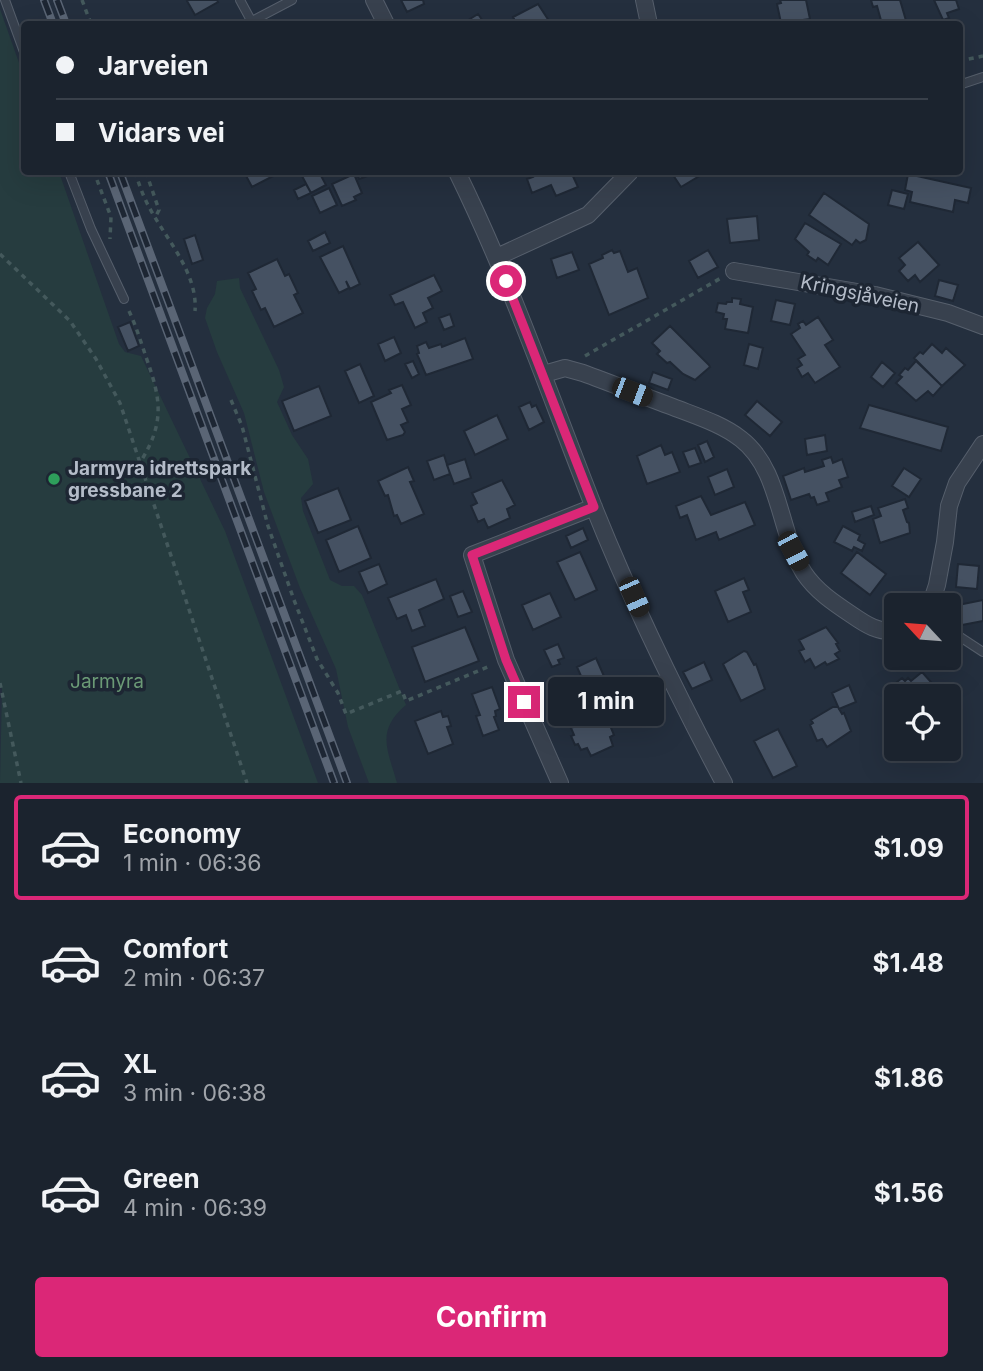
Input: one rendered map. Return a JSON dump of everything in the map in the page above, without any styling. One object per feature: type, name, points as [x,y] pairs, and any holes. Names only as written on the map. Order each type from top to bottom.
[{"type":"street","points":[[374,0],[384,21]]},
{"type":"street","points":[[644,0],[648,21]]},
{"type":"street","points":[[458,175],[497,257],[594,507],[674,688],[724,783]]},
{"type":"street","points":[[497,257],[588,215],[627,175]]},
{"type":"street","name":"Kringsjåveien","points":[[734,271],[875,295],[948,313],[983,326]]},
{"type":"street","points":[[544,374],[565,368],[707,420],[740,438],[756,453],[767,474],[793,551],[805,575],[826,597],[866,625],[884,630]]},
{"type":"street","points":[[933,593],[943,552],[949,506],[957,483],[983,443]]},
{"type":"street","points":[[559,783],[506,660],[472,555],[594,507]]},
{"type":"lane","points":[[5,0],[21,44]]},
{"type":"lane","points":[[240,0],[252,21]]},
{"type":"lane","points":[[256,21],[292,0]]},
{"type":"lane","points":[[963,84],[983,77]]},
{"type":"lane","points":[[70,175],[91,229],[124,299]]},
{"type":"lane","points":[[961,638],[983,652]]},
{"type":"path","points":[[82,0],[90,21]]},
{"type":"path","points":[[963,60],[983,56]]},
{"type":"path","points":[[136,175],[155,218],[183,262],[196,300],[195,311]]},
{"type":"path","points":[[147,175],[159,210],[155,218]]},
{"type":"path","points":[[97,180],[111,217],[112,228],[105,258]]},
{"type":"path","points":[[0,254],[70,321],[96,359],[120,402],[247,783]]},
{"type":"path","points":[[565,368],[734,271]]},
{"type":"path","points":[[124,299],[138,330],[156,386],[159,409],[154,436],[141,461]]},
{"type":"path","points":[[138,330],[144,330]]},
{"type":"path","points":[[231,400],[242,426],[268,526],[294,600],[317,659],[338,693],[345,714],[402,691],[406,701],[506,660]]},
{"type":"path","points":[[0,683],[21,783]]},
{"type":"green space","name":"Jarmyra","points":[[0,9],[21,68],[21,175],[60,175],[119,344],[125,352],[141,356],[225,531],[318,783],[0,783]]},
{"type":"green space","points":[[239,278],[240,288],[279,370],[284,387],[277,402],[292,435],[308,459],[313,484],[301,498],[303,511],[330,580],[342,586],[354,586],[362,595],[406,705],[396,714],[387,732],[386,741],[397,783],[369,783],[348,727],[336,669],[300,588],[264,492],[244,413],[205,318],[215,294],[217,281]]},
{"type":"building","points":[[401,0],[423,0],[424,4],[407,12]]},
{"type":"building","points":[[780,0],[806,0],[810,19],[781,21],[777,4],[781,3]]},
{"type":"building","points":[[871,0],[900,0],[906,21],[881,21],[877,6],[873,7]]},
{"type":"building","points":[[934,0],[956,0],[959,9],[947,13],[949,18],[943,20]]},
{"type":"building","points":[[187,1],[218,2],[195,15]]},
{"type":"building","points":[[538,4],[549,21],[511,21],[513,17]]},
{"type":"building","points":[[478,14],[483,21],[467,21]]},
{"type":"building","points":[[246,175],[275,175],[252,187]]},
{"type":"building","points":[[321,175],[326,185],[311,193],[302,176]]},
{"type":"building","points":[[354,175],[362,193],[354,197],[356,200],[342,206],[332,184]]},
{"type":"building","points":[[532,175],[572,175],[578,187],[556,196],[551,185],[532,193],[527,179]]},
{"type":"building","points":[[673,175],[701,175],[681,187]]},
{"type":"building","points":[[908,175],[971,188],[968,203],[955,200],[953,212],[910,202],[912,192],[905,190]]},
{"type":"building","points":[[306,184],[311,193],[298,199],[294,190]]},
{"type":"building","points":[[329,188],[337,205],[320,213],[312,196]]},
{"type":"building","points":[[892,190],[908,194],[904,209],[888,205]]},
{"type":"building","points":[[824,193],[869,224],[866,240],[860,243],[856,240],[852,245],[809,215]]},
{"type":"building","points":[[757,216],[759,240],[730,243],[727,219]]},
{"type":"building","points":[[805,223],[841,244],[828,265],[807,255],[809,252],[795,239]]},
{"type":"building","points":[[325,232],[330,243],[313,251],[308,241]]},
{"type":"building","points":[[195,235],[203,260],[192,264],[184,239]]},
{"type":"building","points":[[918,242],[939,265],[920,282],[915,275],[908,281],[899,271],[905,265],[899,258]]},
{"type":"building","points":[[343,246],[360,284],[350,289],[346,281],[349,288],[339,293],[320,257]]},
{"type":"building","points":[[612,250],[614,253],[620,251],[628,272],[637,268],[648,298],[609,315],[589,264],[603,258],[602,255]]},
{"type":"building","points":[[708,250],[718,267],[698,278],[689,261]]},
{"type":"building","points":[[572,252],[579,270],[557,278],[551,259]]},
{"type":"building","points":[[277,259],[285,276],[289,274],[298,293],[294,295],[303,313],[274,327],[265,308],[261,310],[252,291],[256,289],[248,273]]},
{"type":"building","points":[[434,275],[442,291],[428,298],[433,308],[423,313],[427,322],[415,328],[403,302],[395,305],[390,295]]},
{"type":"building","points":[[939,280],[958,285],[953,301],[935,296]]},
{"type":"building","points":[[732,298],[741,299],[740,304],[753,307],[748,333],[725,329],[727,319],[723,319],[724,314],[716,312],[718,303],[732,302]]},
{"type":"building","points":[[776,300],[795,304],[790,325],[771,321]]},
{"type":"building","points":[[450,314],[454,326],[444,330],[439,318]]},
{"type":"building","points":[[818,317],[833,340],[825,345],[840,367],[815,383],[808,373],[802,377],[797,368],[802,365],[798,359],[805,355],[791,334],[800,328],[798,324],[803,321],[806,325]]},
{"type":"building","points":[[130,322],[139,346],[128,351],[118,327]]},
{"type":"building","points":[[670,326],[710,367],[695,380],[657,354],[660,351],[652,343]]},
{"type":"building","points":[[394,337],[401,353],[385,361],[378,344]]},
{"type":"building","points":[[465,338],[473,359],[426,375],[417,354],[417,346],[426,342],[429,348],[441,344],[442,347]]},
{"type":"building","points":[[749,344],[763,348],[758,369],[744,365]]},
{"type":"building","points":[[932,344],[942,353],[946,348],[965,365],[942,386],[914,358],[920,352],[923,354]]},
{"type":"building","points":[[413,361],[419,374],[412,378],[405,364]]},
{"type":"building","points":[[916,361],[942,386],[933,396],[928,391],[916,401],[896,383],[905,368],[908,370]]},
{"type":"building","points":[[882,362],[895,373],[883,387],[871,377]]},
{"type":"building","points":[[360,364],[374,396],[359,403],[345,371]]},
{"type":"building","points":[[653,372],[672,379],[668,390],[649,383]]},
{"type":"building","points":[[402,385],[411,405],[402,409],[408,422],[401,425],[405,432],[403,435],[387,440],[371,402]]},
{"type":"building","points":[[319,386],[331,416],[294,431],[282,401]]},
{"type":"building","points":[[757,401],[782,422],[770,436],[745,415]]},
{"type":"building","points":[[530,402],[532,407],[536,405],[544,422],[529,430],[519,407]]},
{"type":"building","points":[[869,405],[948,427],[941,451],[860,428]]},
{"type":"building","points":[[497,415],[508,439],[475,455],[464,431]]},
{"type":"building","points":[[825,435],[827,451],[807,455],[805,439]]},
{"type":"building","points":[[707,441],[714,457],[705,462],[698,445]]},
{"type":"building","points":[[661,445],[665,455],[672,452],[680,472],[647,484],[637,456]]},
{"type":"building","points":[[695,448],[701,463],[689,467],[683,452]]},
{"type":"building","points":[[444,455],[450,474],[434,480],[427,461]]},
{"type":"building","points":[[831,457],[833,463],[842,459],[848,477],[839,480],[842,487],[826,493],[829,501],[817,505],[814,497],[811,498],[809,494],[791,500],[783,476],[804,468],[805,472],[824,466],[822,460]]},
{"type":"building","points":[[465,459],[471,478],[454,484],[447,465]]},
{"type":"building","points":[[408,467],[414,481],[410,482],[424,514],[401,524],[397,515],[394,516],[388,495],[385,496],[378,481]]},
{"type":"building","points":[[904,468],[921,479],[909,497],[892,486]]},
{"type":"building","points":[[727,469],[734,487],[715,495],[708,477]]},
{"type":"building","points":[[502,480],[515,505],[507,509],[510,518],[488,528],[484,519],[478,522],[471,506],[477,503],[472,493]]},
{"type":"building","points":[[338,488],[351,520],[318,533],[305,501]]},
{"type":"building","points":[[701,496],[711,515],[745,502],[755,525],[719,540],[716,532],[696,540],[687,515],[680,518],[676,506]]},
{"type":"building","points":[[905,499],[908,508],[903,510],[910,533],[880,543],[873,519],[881,516],[878,508]]},
{"type":"building","points":[[871,506],[874,515],[855,522],[852,512]]},
{"type":"building","points":[[358,526],[371,558],[339,572],[326,540]]},
{"type":"building","points":[[843,526],[860,535],[858,540],[865,544],[862,551],[854,547],[852,551],[834,542]]},
{"type":"building","points":[[583,528],[588,540],[571,548],[566,536]]},
{"type":"building","points":[[580,552],[597,590],[575,600],[557,562]]},
{"type":"building","points":[[857,552],[886,574],[870,595],[841,573]]},
{"type":"building","points":[[379,564],[387,584],[368,593],[359,572]]},
{"type":"building","points":[[958,564],[979,566],[977,589],[956,587]]},
{"type":"building","points":[[744,578],[749,590],[743,592],[751,612],[728,622],[715,591]]},
{"type":"building","points":[[436,579],[444,599],[419,610],[425,626],[412,631],[406,615],[397,619],[388,598]]},
{"type":"building","points":[[463,591],[472,612],[458,617],[450,596]]},
{"type":"building","points":[[550,593],[561,617],[533,630],[522,605]]},
{"type":"building","points":[[983,600],[983,621],[962,625],[961,604]]},
{"type":"building","points":[[465,627],[479,661],[425,682],[412,647]]},
{"type":"building","points":[[826,627],[838,643],[836,644],[840,651],[835,654],[839,659],[827,665],[825,662],[815,668],[810,659],[805,662],[799,651],[804,649],[799,640]]},
{"type":"building","points":[[558,644],[564,658],[558,660],[560,664],[552,667],[544,650]]},
{"type":"building","points":[[744,651],[754,665],[756,664],[765,689],[741,701],[723,664]]},
{"type":"building","points":[[596,658],[607,683],[588,692],[577,667]]},
{"type":"building","points":[[704,662],[712,680],[692,689],[683,672]]},
{"type":"building","points":[[922,672],[933,684],[897,682],[902,678],[911,681]]},
{"type":"building","points":[[849,685],[856,702],[839,709],[832,693]]},
{"type":"building","points":[[492,687],[500,709],[495,711],[494,717],[499,730],[483,736],[476,716],[480,715],[472,694]]},
{"type":"building","points":[[596,707],[600,715],[605,713],[614,735],[610,737],[613,746],[591,756],[587,748],[581,750],[578,744],[575,745],[571,728],[578,725],[574,717]]},
{"type":"building","points":[[833,707],[838,707],[842,714],[844,713],[851,731],[827,747],[822,739],[817,741],[810,725],[813,723],[811,720]]},
{"type":"building","points":[[441,711],[443,717],[448,716],[451,726],[447,727],[453,744],[428,754],[415,721]]},
{"type":"building","points":[[778,729],[797,766],[773,778],[754,741]]},
{"type":"railway","points":[[44,0],[52,21]]},
{"type":"railway","points":[[57,0],[65,21]]},
{"type":"railway","points":[[109,175],[334,783]]},
{"type":"railway","points":[[121,175],[347,783]]},
{"type":"place","name":"Jarmyra idrettspark gressbane 2","points":[[54,479]]},
{"type":"route","points":[[506,281],[594,507],[472,555],[506,660],[524,702]]}]
